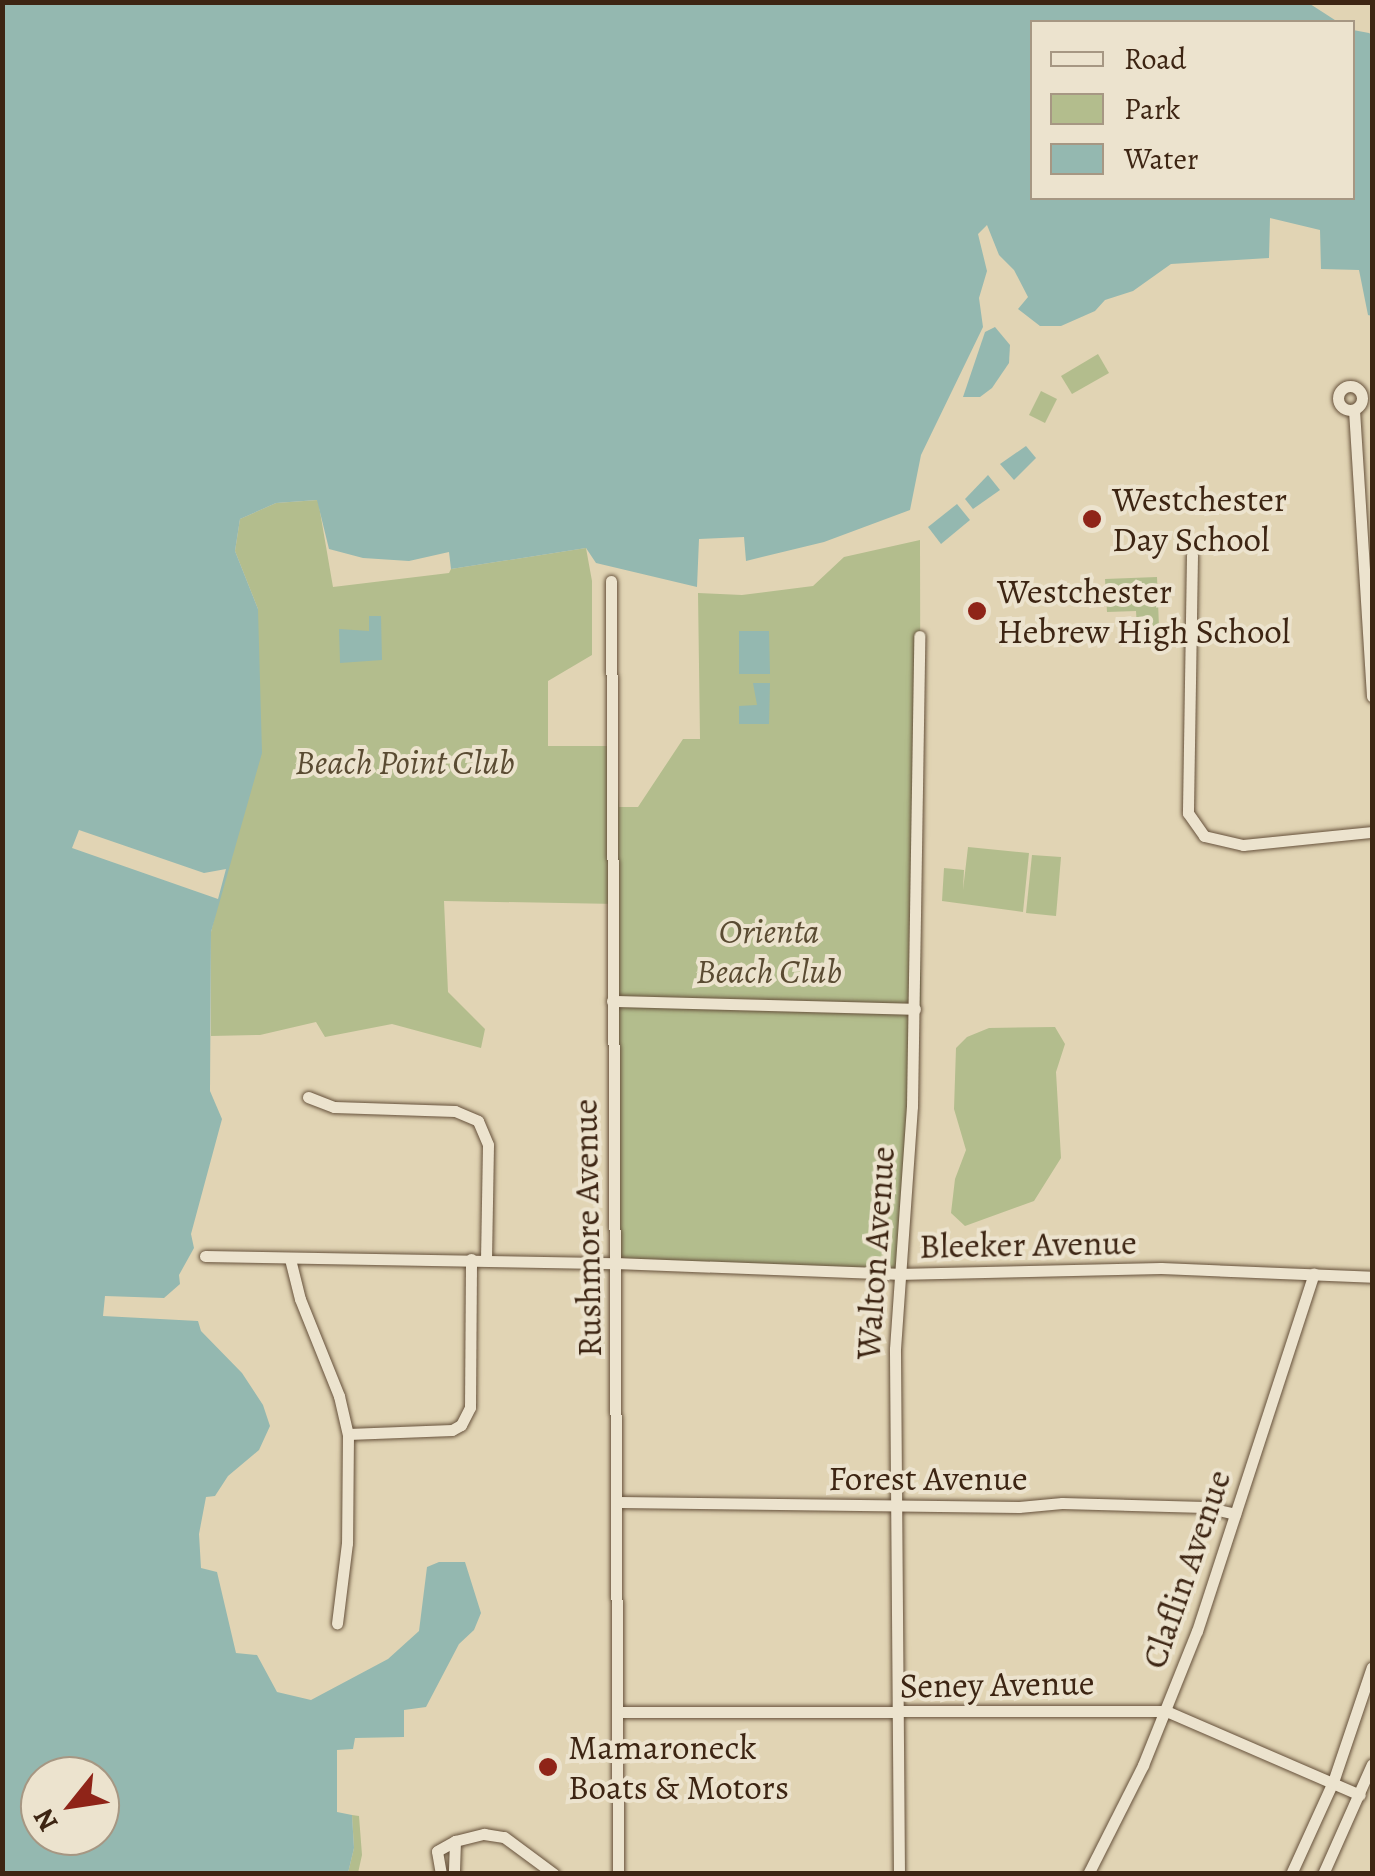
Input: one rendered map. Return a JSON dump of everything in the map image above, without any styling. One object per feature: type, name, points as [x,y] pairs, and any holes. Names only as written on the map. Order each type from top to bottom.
[{"type":"street","points":[[1354,410],[1372,696]]},
{"type":"street","points":[[1192,556],[1188,814],[1204,836],[1243,845],[1372,832]]},
{"type":"street","name":"Rushmore Avenue","points":[[611,581],[614,1263],[620,1502],[618,1874]]},
{"type":"street","name":"Walton Avenue","points":[[899,1874],[894,1506],[898,1274],[912,1106],[915,1009],[919,636]]},
{"type":"street","points":[[612,1000],[915,1009]]},
{"type":"street","points":[[308,1097],[334,1107],[454,1112],[478,1121],[488,1145],[486,1260]]},
{"type":"street","name":"Bleeker Avenue","points":[[204,1256],[614,1263],[898,1274],[1161,1268],[1372,1277]]},
{"type":"street","points":[[290,1259],[300,1299],[339,1396],[348,1434],[347,1543],[337,1622]]},
{"type":"street","points":[[348,1434],[452,1430],[461,1425],[470,1407],[470,1260]]},
{"type":"street","name":"Claflin Avenue","points":[[1088,1874],[1166,1711],[1314,1274]]},
{"type":"street","name":"Forest Avenue","points":[[620,1502],[1019,1507],[1062,1503],[1205,1507],[1235,1514]]},
{"type":"street","points":[[1291,1874],[1333,1782],[1372,1668]]},
{"type":"street","name":"Seney Avenue","points":[[617,1712],[1166,1711],[1360,1794]]},
{"type":"street","points":[[1323,1874],[1372,1764]]},
{"type":"street","points":[[440,1874],[437,1851],[455,1841],[484,1834],[504,1838],[554,1874]]},
{"type":"street","points":[[454,1874],[455,1841]]},
{"type":"green space","points":[[1098,354],[1109,373],[1072,394],[1061,376]]},
{"type":"green space","points":[[1041,391],[1057,399],[1045,423],[1029,415]]},
{"type":"green space","points":[[318,500],[333,587],[449,573],[451,569],[586,548],[592,581],[592,655],[548,681],[548,746],[615,746],[619,807],[638,807],[683,739],[700,739],[698,593],[742,595],[813,586],[844,557],[920,540],[921,999],[899,1270],[617,1260],[617,904],[444,901],[448,992],[485,1029],[481,1048],[392,1024],[325,1037],[316,1022],[260,1035],[211,1036],[211,932],[226,869],[258,609],[235,551],[240,519],[276,503]]},
{"type":"green space","points":[[1157,577],[1159,627],[1137,628],[1136,611],[1107,612],[1105,579]]},
{"type":"green space","points":[[968,847],[1029,853],[1023,912],[942,901],[944,868],[964,870],[963,890]]},
{"type":"green space","points":[[1032,855],[1061,857],[1056,916],[1026,913]]},
{"type":"green space","points":[[1055,1027],[1065,1044],[1056,1072],[1061,1158],[1034,1201],[965,1226],[951,1213],[955,1179],[966,1150],[954,1109],[956,1048],[967,1037],[989,1028]]},
{"type":"green space","points":[[352,1815],[359,1816],[362,1855],[358,1873],[348,1873],[354,1848]]},
{"type":"water","points":[[1307,2],[1335,20],[1030,20],[1030,200],[1355,200],[1355,30],[1369,33],[1372,316],[1368,315],[1359,270],[1321,269],[1320,230],[1270,218],[1269,258],[1171,264],[1133,291],[1105,300],[1095,311],[1061,326],[1040,326],[1018,309],[1028,297],[1014,270],[999,255],[987,225],[978,234],[987,271],[979,298],[983,327],[921,455],[910,510],[824,542],[746,561],[744,537],[699,539],[697,587],[596,563],[586,548],[451,569],[449,552],[409,561],[363,558],[329,549],[317,500],[276,503],[240,519],[235,551],[258,609],[262,753],[211,932],[210,1091],[222,1119],[191,1234],[194,1248],[179,1275],[180,1284],[164,1298],[105,1296],[103,1316],[198,1321],[201,1331],[242,1373],[263,1405],[270,1426],[259,1450],[228,1476],[215,1496],[206,1497],[199,1534],[201,1568],[217,1572],[236,1653],[257,1655],[277,1692],[311,1700],[388,1659],[419,1631],[427,1567],[439,1562],[465,1562],[481,1613],[474,1630],[459,1644],[426,1707],[404,1710],[404,1737],[355,1738],[353,1749],[337,1750],[337,1812],[352,1815],[354,1848],[348,1873],[3,1874],[3,3]]},
{"type":"water","points":[[995,327],[1010,345],[1009,363],[992,388],[980,397],[963,397],[985,332]]},
{"type":"water","points":[[1026,446],[1036,458],[1014,480],[1000,464]]},
{"type":"water","points":[[988,475],[1000,490],[973,509],[965,499]]},
{"type":"water","points":[[957,504],[970,520],[941,544],[928,527]]},
{"type":"water","points":[[369,616],[381,616],[382,660],[340,663],[339,629],[369,631]]},
{"type":"water","points":[[739,631],[769,631],[770,674],[739,674]]},
{"type":"water","points":[[753,683],[770,683],[769,724],[739,724],[739,706],[757,705]]},
{"type":"pier","points":[[79,830],[204,873],[226,869],[218,899],[72,848]]},
{"type":"place","name":"Westchester Day School","points":[[1092,519]]},
{"type":"place","name":"Westchester Hebrew High School","points":[[977,611]]},
{"type":"place","name":"Mamaroneck Boats & Motors","points":[[548,1767]]},
{"type":"park label","name":"Beach Point Club","points":[[405,762]]},
{"type":"park label","name":"Orienta Beach Club","points":[[769,951]]}]
